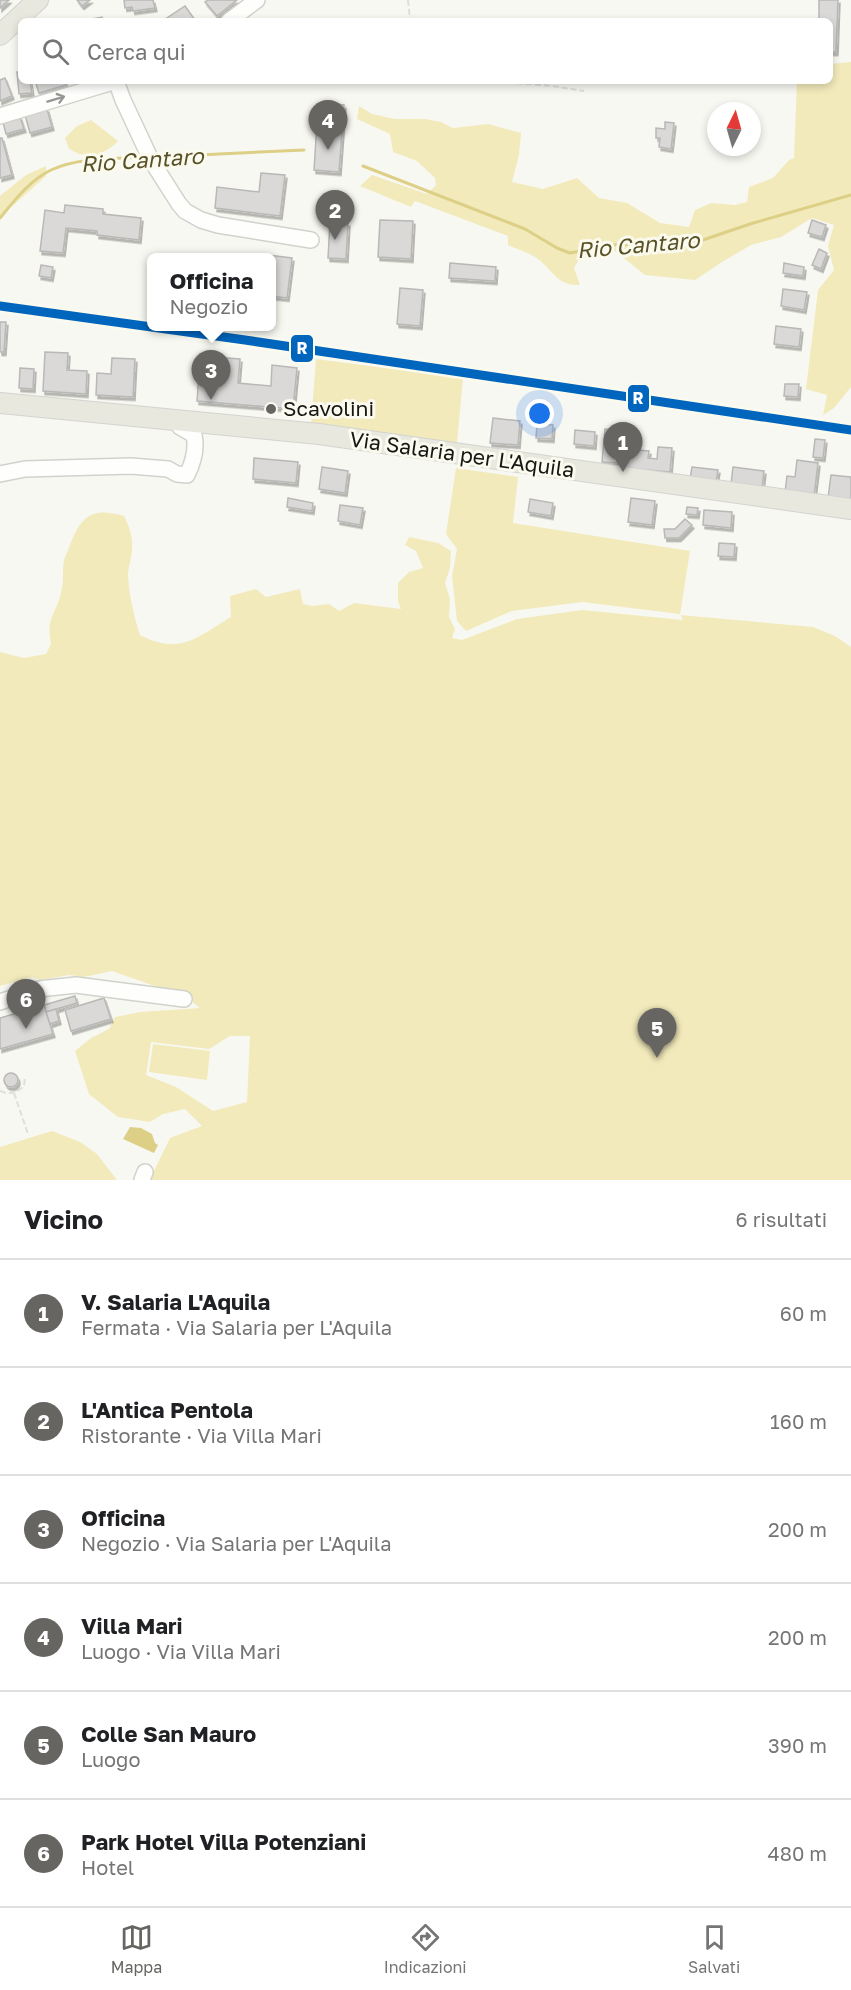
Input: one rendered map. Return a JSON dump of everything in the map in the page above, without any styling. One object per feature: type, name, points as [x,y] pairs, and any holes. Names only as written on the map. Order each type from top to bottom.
[{"type":"main road","points":[[0,34],[38,0]]},
{"type":"main road","name":"Via Salaria per L'Aquila","points":[[0,403],[319,434],[851,509]]},
{"type":"street","points":[[233,18],[257,0]]},
{"type":"street","points":[[0,116],[106,84]]},
{"type":"street","points":[[117,84],[151,160],[178,204],[185,211],[201,220],[218,225],[311,240]]},
{"type":"street","points":[[0,474],[25,469],[131,466],[168,469],[177,474],[187,475],[192,466],[194,435],[180,427],[175,419]]},
{"type":"street","points":[[0,1002],[39,989],[76,985],[184,999]]},
{"type":"path","points":[[408,0],[410,18]]},
{"type":"path","points":[[527,84],[584,92]]},
{"type":"path","points":[[0,1091],[14,1093],[24,1086],[24,1077]]},
{"type":"path","points":[[14,1093],[28,1134]]},
{"type":"shaded area","points":[[851,62],[851,387],[834,408],[823,415],[827,395],[806,389],[818,290],[834,270],[828,246],[834,225],[812,218],[781,237],[751,245],[695,280],[645,275],[610,247],[578,261],[574,268],[580,285],[572,285],[560,280],[535,257],[508,245],[508,236],[415,201],[411,207],[360,186],[372,175],[427,194],[436,185],[435,178],[417,161],[393,152],[390,134],[357,119],[359,106],[372,114],[395,119],[425,119],[441,122],[453,128],[488,124],[521,133],[519,155],[512,182],[543,189],[577,178],[599,198],[627,203],[660,223],[689,227],[695,210],[711,203],[735,205],[747,202],[749,187],[773,178],[789,160],[794,158],[797,84],[833,84],[833,64]]},
{"type":"shaded area","points":[[91,120],[118,141],[98,156],[79,154],[69,149],[65,138],[77,126]]},
{"type":"shaded area","points":[[46,166],[46,176],[0,217],[0,196],[26,175]]},
{"type":"shaded area","points":[[316,359],[463,378],[457,443],[311,424]]},
{"type":"shaded area","points":[[456,468],[518,477],[513,523],[690,551],[680,614],[582,602],[512,611],[466,631],[457,621],[452,576],[457,549],[446,534]]},
{"type":"shaded area","points":[[97,513],[114,513],[124,516],[132,541],[128,573],[132,605],[140,635],[167,644],[178,644],[198,637],[231,617],[230,596],[256,589],[266,597],[300,589],[303,604],[312,606],[329,604],[339,611],[354,603],[401,609],[398,601],[398,583],[409,572],[423,568],[416,551],[405,545],[409,537],[438,543],[451,551],[450,568],[445,583],[450,599],[449,617],[455,629],[452,638],[462,640],[517,619],[582,610],[683,620],[681,615],[813,627],[835,636],[851,647],[851,1180],[142,1180],[154,1171],[170,1138],[202,1126],[185,1109],[163,1114],[150,1122],[118,1117],[89,1094],[75,1051],[91,1038],[109,1029],[115,1017],[140,1012],[200,1008],[186,997],[112,971],[84,977],[69,975],[41,980],[32,977],[0,986],[0,652],[24,658],[46,654],[51,644],[51,620],[63,584],[64,560],[80,525]],"holes":[[[230,1036],[250,1036],[247,1102],[213,1111],[176,1087],[146,1075],[151,1042],[209,1049]]]},
{"type":"shaded area","points":[[153,1044],[210,1051],[207,1080],[149,1072]]},
{"type":"shaded area","points":[[130,1127],[141,1128],[152,1134],[158,1145],[154,1153],[123,1139]]},
{"type":"shaded area","points":[[52,1131],[80,1142],[97,1154],[117,1180],[0,1180],[0,1147]]},
{"type":"building","points":[[0,0],[9,0],[0,8]]},
{"type":"building","points":[[77,0],[90,0],[82,6]]},
{"type":"building","points":[[124,0],[153,0],[155,8],[133,11],[132,7],[125,8]]},
{"type":"building","points":[[208,0],[237,0],[217,16],[205,2]]},
{"type":"building","points":[[819,0],[838,0],[836,52],[833,52],[833,18],[819,18]]},
{"type":"building","points":[[185,6],[194,18],[167,18]]},
{"type":"building","points":[[5,78],[12,96],[0,101],[0,80]]},
{"type":"building","points":[[18,84],[30,84],[32,93],[19,94]]},
{"type":"building","points":[[36,84],[66,84],[66,85],[39,93]]},
{"type":"building","points":[[320,103],[344,105],[339,172],[314,170],[317,122],[323,122],[324,111],[319,111]]},
{"type":"building","points":[[47,109],[52,127],[30,133],[25,115]]},
{"type":"building","points":[[20,117],[24,129],[6,134],[3,122]]},
{"type":"building","points":[[665,122],[674,123],[671,149],[659,147],[660,138],[656,138],[656,128],[665,129]]},
{"type":"building","points":[[0,138],[2,138],[12,175],[0,178]]},
{"type":"building","points":[[261,173],[285,175],[280,216],[215,208],[217,187],[259,192]]},
{"type":"building","points":[[65,205],[103,209],[103,214],[141,218],[139,240],[97,235],[97,231],[66,228],[63,253],[40,251],[45,210],[64,213]]},
{"type":"building","points":[[380,220],[413,221],[411,259],[378,257]]},
{"type":"building","points":[[812,220],[826,225],[822,237],[808,233]]},
{"type":"building","points":[[330,222],[348,223],[346,259],[328,258]]},
{"type":"building","points":[[819,249],[827,253],[821,269],[812,265]]},
{"type":"building","points":[[276,256],[292,258],[287,298],[276,297]]},
{"type":"building","points":[[450,263],[496,267],[495,281],[449,278]]},
{"type":"building","points":[[784,263],[804,267],[803,276],[783,273]]},
{"type":"building","points":[[41,265],[53,267],[51,278],[39,276]]},
{"type":"building","points":[[400,288],[423,290],[420,326],[397,324]]},
{"type":"building","points":[[783,289],[807,292],[804,310],[781,306]]},
{"type":"building","points":[[0,322],[6,322],[4,352],[0,352]]},
{"type":"building","points":[[776,326],[801,329],[799,347],[774,344]]},
{"type":"building","points":[[45,352],[68,353],[67,370],[87,371],[86,394],[43,391]]},
{"type":"building","points":[[213,357],[240,359],[238,383],[271,386],[272,365],[297,368],[293,409],[197,401],[199,375],[212,376]]},
{"type":"building","points":[[112,358],[135,359],[133,397],[96,395],[97,373],[111,374]]},
{"type":"building","points":[[20,368],[34,369],[33,389],[19,388]]},
{"type":"building","points":[[785,384],[799,384],[798,397],[784,396]]},
{"type":"building","points":[[493,418],[520,421],[518,445],[490,443]]},
{"type":"building","points":[[537,424],[553,425],[552,439],[536,438]]},
{"type":"building","points":[[605,429],[620,431],[617,463],[602,462]]},
{"type":"building","points":[[575,430],[595,432],[594,446],[574,444]]},
{"type":"building","points":[[815,439],[825,440],[823,458],[813,457]]},
{"type":"building","points":[[658,447],[672,448],[670,472],[624,468],[625,449],[649,451],[648,458],[657,459]]},
{"type":"building","points":[[254,458],[298,462],[296,483],[253,479]]},
{"type":"building","points":[[797,460],[818,463],[814,496],[785,492],[787,476],[795,477]]},
{"type":"building","points":[[322,467],[348,471],[345,493],[319,489]]},
{"type":"building","points":[[692,467],[718,470],[716,482],[690,479]]},
{"type":"building","points":[[733,467],[764,471],[762,488],[731,484]]},
{"type":"building","points":[[831,475],[851,477],[851,501],[828,498]]},
{"type":"building","points":[[288,498],[313,503],[312,511],[287,507]]},
{"type":"building","points":[[631,498],[655,501],[652,525],[628,522]]},
{"type":"building","points":[[530,499],[553,503],[551,516],[528,512]]},
{"type":"building","points":[[340,505],[363,508],[360,525],[338,521]]},
{"type":"building","points":[[687,507],[698,508],[697,515],[686,514]]},
{"type":"building","points":[[704,510],[732,512],[731,528],[703,525]]},
{"type":"building","points":[[685,519],[692,525],[679,538],[665,538],[664,529],[675,529]]},
{"type":"building","points":[[719,543],[735,544],[734,557],[718,556]]},
{"type":"building","points":[[75,996],[77,1003],[46,1012],[44,1005]]},
{"type":"building","points":[[104,998],[111,1019],[71,1031],[65,1010]]},
{"type":"building","points":[[44,1005],[53,1034],[0,1049],[0,1018]]},
{"type":"building","points":[[56,1009],[59,1021],[50,1024],[46,1012]]},
{"type":"building","points":[[8,1073],[14,1073],[18,1080],[14,1087],[8,1087],[4,1083],[4,1077]]},
{"type":"waterway","name":"Rio Cantaro","points":[[156,157],[304,150]]},
{"type":"waterway","name":"Rio Cantaro","points":[[0,218],[29,185],[51,170],[85,161],[144,157]]},
{"type":"waterway","name":"Rio Cantaro","points":[[363,166],[525,229],[570,253],[612,245],[694,243],[851,195]]},
{"type":"transit line","name":"R","points":[[0,306],[147,326]]},
{"type":"transit line","name":"R","points":[[180,331],[851,430]]},
{"type":"place","name":"Villa Mari","points":[[328,150]]},
{"type":"place","name":"L'Antica Pentola","points":[[335,240]]},
{"type":"place","name":"Officina","points":[[211,400]]},
{"type":"place","name":"Scavolini","points":[[271,409]]},
{"type":"place","name":"V. Salaria L'Aquila","points":[[623,472]]},
{"type":"place","name":"Park Hotel Villa Potenziani","points":[[26,1029]]},
{"type":"place","name":"Colle San Mauro","points":[[657,1058]]}]
